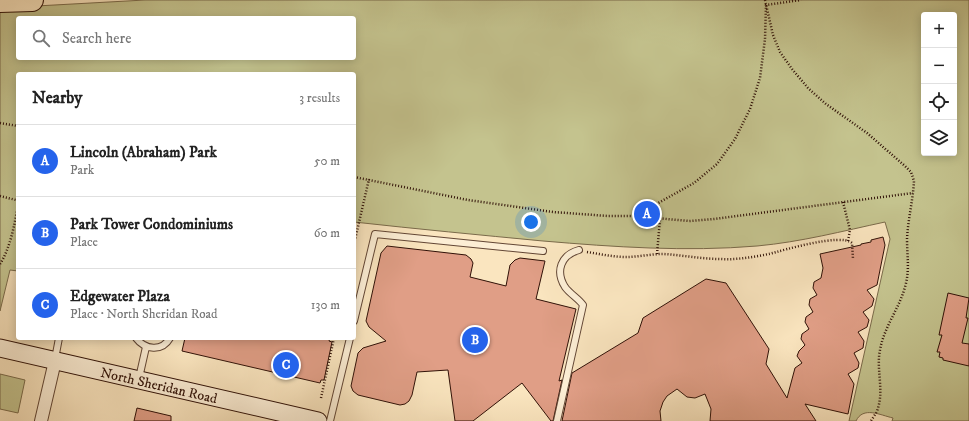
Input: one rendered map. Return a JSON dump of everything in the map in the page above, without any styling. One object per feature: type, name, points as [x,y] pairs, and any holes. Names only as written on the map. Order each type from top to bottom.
[{"type":"highway","points":[[0,1],[32,0]]},
{"type":"main road","name":"North Sheridan Road","points":[[0,348],[318,421]]},
{"type":"street","points":[[41,421],[54,361]]},
{"type":"lane","points":[[356,311],[374,234],[543,251]]},
{"type":"lane","points":[[557,421],[583,304],[565,287],[560,274],[564,257],[579,250]]},
{"type":"lane","points":[[54,361],[59,340]]},
{"type":"lane","points":[[138,340],[146,347],[152,348],[158,348],[164,345],[168,340]]},
{"type":"lane","points":[[330,421],[350,340]]},
{"type":"lane","points":[[139,380],[146,347]]},
{"type":"path","points":[[765,0],[773,34],[780,52],[792,70],[808,88],[826,104],[867,133],[906,166],[911,172],[914,181],[908,235],[908,276],[900,304],[880,346],[878,361],[880,400],[877,411],[871,421]]},
{"type":"path","points":[[766,5],[800,0]]},
{"type":"path","points":[[634,216],[694,183],[717,164],[735,140],[750,109],[760,78],[765,39],[766,5]]},
{"type":"path","points":[[0,123],[16,126]]},
{"type":"path","points":[[356,177],[476,201],[553,212],[608,216],[634,216],[689,221],[913,193]]},
{"type":"path","points":[[356,235],[369,179]]},
{"type":"path","points":[[0,196],[16,200]]},
{"type":"path","points":[[843,202],[850,230],[848,241]]},
{"type":"path","points":[[0,264],[8,246],[16,212]]},
{"type":"path","points":[[657,254],[660,219]]},
{"type":"path","points":[[579,250],[628,257],[657,254],[737,259],[838,240],[852,243],[853,259]]},
{"type":"path","points":[[321,398],[334,340]]},
{"type":"shaded area","points":[[145,0],[969,0],[969,421],[892,421],[893,418],[867,413],[859,416],[856,421],[849,421],[890,239],[885,222],[790,242],[757,246],[704,249],[623,247],[543,241],[356,222],[356,72],[16,72],[16,271],[10,270],[0,311],[0,8]]},
{"type":"shaded area","points":[[0,374],[25,380],[18,413],[0,409]]},
{"type":"building","points":[[883,237],[885,245],[877,285],[867,290],[874,299],[872,306],[863,312],[869,320],[867,327],[858,332],[864,341],[863,348],[854,353],[859,363],[858,368],[848,374],[854,384],[848,414],[805,404],[816,421],[710,421],[711,409],[705,394],[695,398],[687,397],[677,389],[667,396],[663,402],[660,411],[661,421],[562,421],[572,373],[638,333],[643,318],[706,279],[726,283],[769,349],[766,364],[787,398],[795,368],[802,363],[797,356],[799,351],[805,345],[801,339],[802,334],[809,329],[805,322],[806,317],[813,312],[809,305],[810,299],[817,295],[813,288],[814,282],[821,278],[823,268],[820,254],[861,245],[871,242],[871,240]]},
{"type":"building","points":[[387,246],[466,255],[473,263],[470,277],[506,286],[510,265],[515,260],[520,258],[545,261],[536,299],[576,309],[559,381],[562,380],[553,421],[551,421],[522,383],[473,421],[455,421],[448,370],[417,372],[412,395],[409,401],[405,404],[400,405],[358,395],[353,391],[351,386],[358,353],[363,348],[386,341],[369,327],[366,321],[381,253]]},
{"type":"building","points":[[948,293],[969,298],[966,318],[968,318],[962,343],[969,344],[969,366],[943,360],[943,358],[939,357],[940,352],[937,352],[942,335],[939,335]]},
{"type":"building","points":[[185,340],[329,340],[332,342],[324,380],[321,380],[320,383],[182,351]]},
{"type":"building","points":[[137,408],[171,416],[171,421],[134,421]]},
{"type":"place","name":"Lincoln (Abraham) Park","points":[[647,214]]},
{"type":"place","name":"Park Tower Condominiums","points":[[475,340]]},
{"type":"place","name":"Edgewater Plaza","points":[[286,365]]}]
